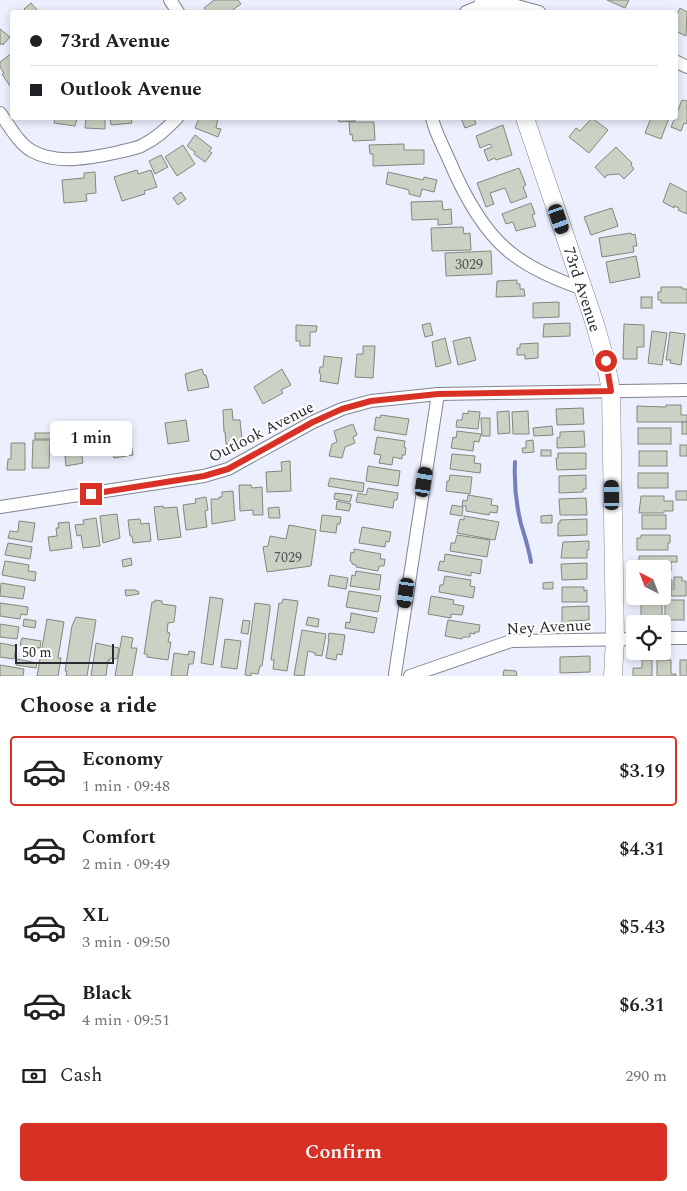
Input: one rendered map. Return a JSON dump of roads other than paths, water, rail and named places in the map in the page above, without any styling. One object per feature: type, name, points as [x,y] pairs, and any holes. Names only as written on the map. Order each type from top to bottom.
[{"type":"main road","name":"73rd Avenue","points":[[526,120],[603,350],[611,391],[613,676]]},
{"type":"street","points":[[473,10],[486,6],[518,6],[532,10]]},
{"type":"street","points":[[0,113],[17,138],[29,150],[43,157],[64,159],[100,156],[139,147],[162,134],[175,120]]},
{"type":"street","points":[[433,120],[460,184],[483,222],[500,244],[515,257],[560,281],[583,289]]},
{"type":"street","name":"Outlook Avenue","points":[[0,507],[204,476],[228,469],[313,422],[342,409],[371,401],[438,394],[687,390]]},
{"type":"street","points":[[394,676],[438,394]]},
{"type":"street","points":[[671,638],[687,638]]},
{"type":"street","name":"Ney Avenue","points":[[410,676],[511,642],[626,639]]},
{"type":"waterway","points":[[515,462],[515,486],[518,509],[531,562]]}]
